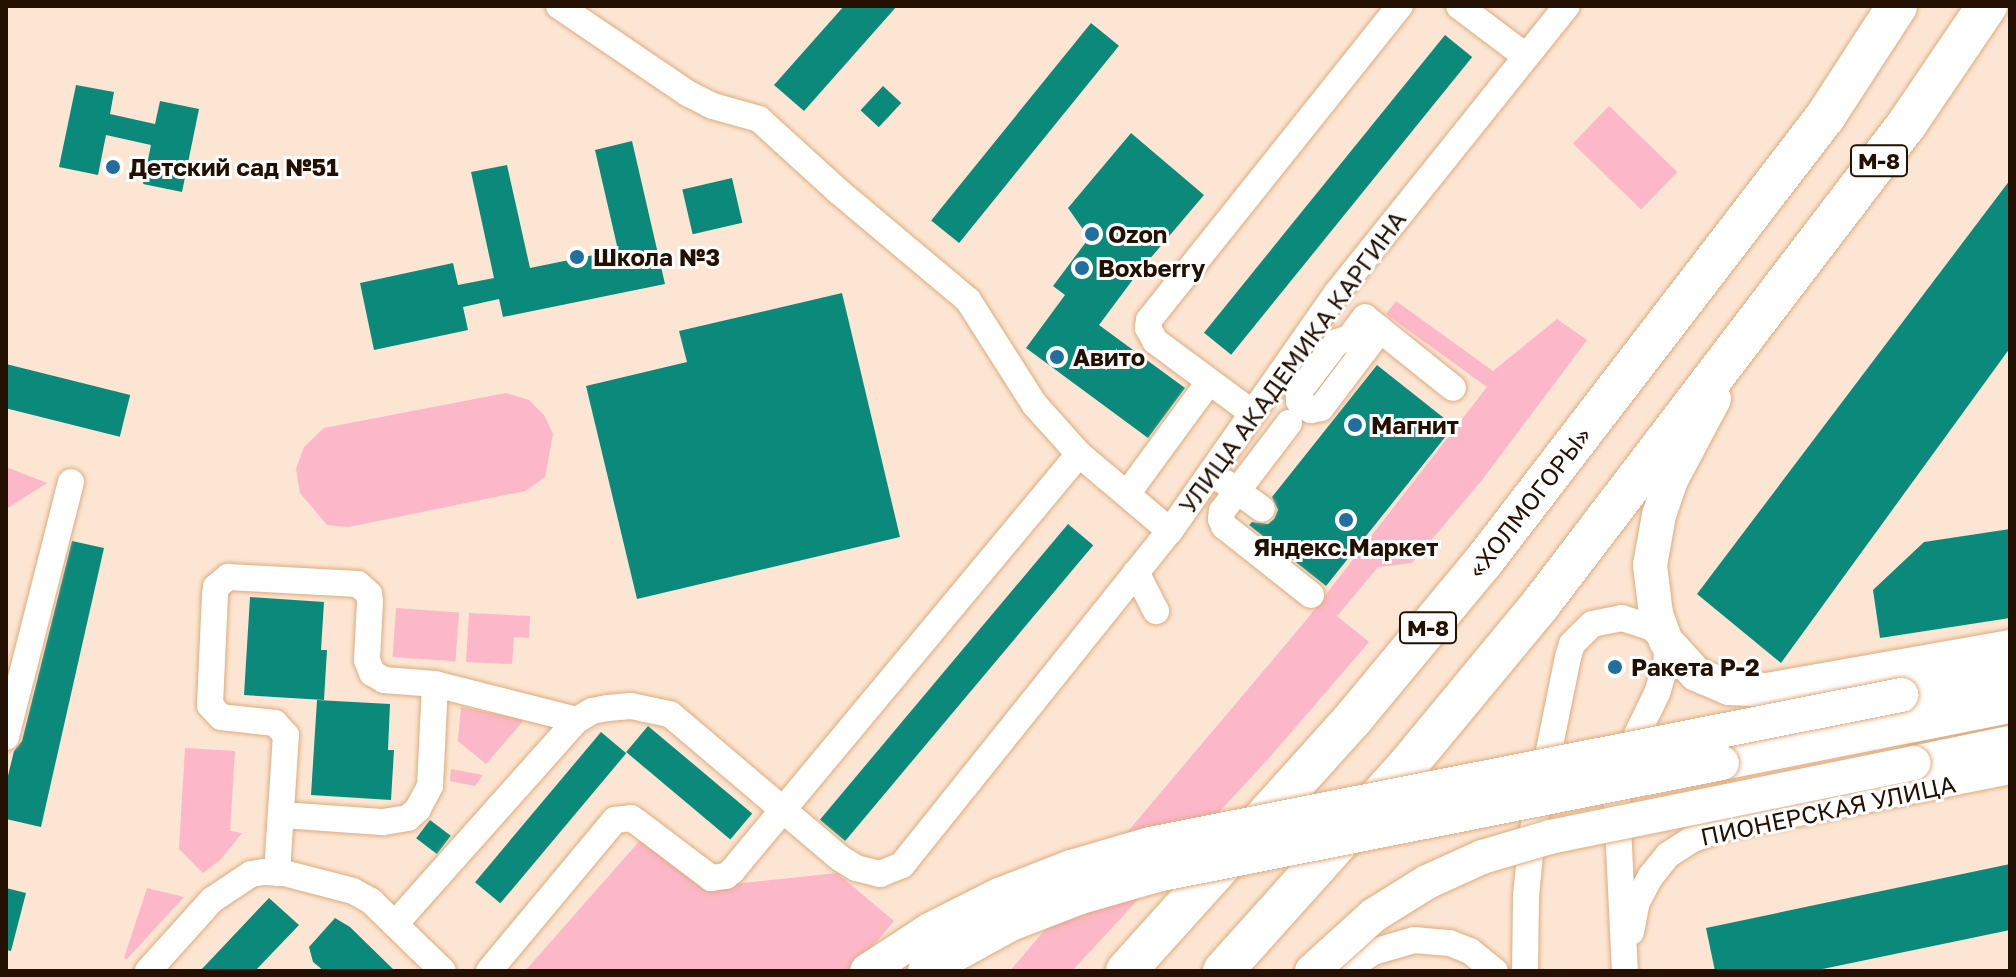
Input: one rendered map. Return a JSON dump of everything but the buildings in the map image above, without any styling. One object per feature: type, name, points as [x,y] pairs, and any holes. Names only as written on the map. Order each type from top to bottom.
[{"type":"highway","name":"М-8","points":[[1223,971],[1406,767],[1540,605],[1907,124],[1987,6]]},
{"type":"highway","name":"«ХОЛМОГОРЫ»","points":[[1126,971],[1352,720],[1484,561],[1825,117],[1896,7]]},
{"type":"main road","points":[[1763,310],[1692,439],[1659,515],[1651,554],[1651,587],[1666,641],[1696,674],[1719,685],[1745,690],[1792,686],[2010,647]]},
{"type":"main road","points":[[925,971],[1011,924],[1081,897],[1157,875],[1904,711],[2010,674]]},
{"type":"main road","points":[[867,971],[930,930],[999,895],[1071,867],[1150,844],[1904,711],[2010,706]]},
{"type":"main road","name":"ПИОНЕРСКАЯ УЛИЦА","points":[[1312,971],[1374,915],[1427,882],[1482,857],[1564,834],[2010,743]]},
{"type":"street","name":"УЛИЦА АКАДЕМИКА КАРГИНА","points":[[559,6],[687,93],[713,106],[759,119],[968,300],[1035,405],[1079,454],[1170,531],[1336,294],[1524,55],[1567,6]]},
{"type":"street","points":[[1251,412],[1155,341],[1148,328],[1149,320],[1400,6]]},
{"type":"street","points":[[1459,6],[1524,55]]},
{"type":"street","points":[[1336,294],[1453,388]]},
{"type":"street","points":[[1127,494],[1209,382]]},
{"type":"street","points":[[1289,423],[1222,511],[1224,526],[1311,595]]},
{"type":"street","points":[[489,971],[615,820],[631,818],[705,874],[719,878],[732,871],[1079,454]]},
{"type":"street","points":[[1210,472],[1262,509]]},
{"type":"street","points":[[6,737],[71,482]]},
{"type":"street","points":[[395,924],[577,720],[592,711],[631,706],[670,714],[856,868],[880,874],[902,865],[1170,531]]},
{"type":"street","points":[[1136,572],[1156,611]]},
{"type":"street","points":[[277,873],[287,743],[282,728],[268,721],[221,717],[210,705],[215,595],[221,581],[235,575],[358,584],[369,594],[367,660],[372,673],[384,680],[435,684],[577,720]]},
{"type":"street","points":[[1525,971],[1526,896],[1532,834],[1572,644],[1592,624],[1622,618],[1652,628],[1666,641],[1663,676],[1634,736],[1617,804],[1625,965]]},
{"type":"street","points":[[281,815],[382,822],[408,818],[418,809],[430,786],[435,684]]},
{"type":"street","name":"ПИОНЕРСКАЯ УЛИЦА","points":[[1625,965],[1637,902],[1651,876],[1668,855],[1693,839],[1723,828],[2010,771]]},
{"type":"street","points":[[148,971],[212,900],[251,874],[277,873],[353,891],[395,924],[443,971]]},
{"type":"street","points":[[1344,971],[1373,952],[1414,940],[1450,943],[1470,951],[1495,971]]},
{"type":"shaded area","points":[[1609,106],[1677,172],[1641,209],[1573,143]]},
{"type":"shaded area","points":[[1396,301],[1493,371],[1557,319],[1587,340],[1482,480],[1412,563],[1378,567],[1337,616],[1369,642],[1269,758],[1072,971],[1010,971],[1303,624],[1487,387],[1386,314]]},
{"type":"shaded area","points":[[506,393],[529,400],[544,415],[553,434],[545,477],[525,491],[348,527],[327,525],[300,493],[296,469],[304,447],[324,428]]},
{"type":"shaded area","points":[[6,467],[47,483],[6,509]]},
{"type":"shaded area","points":[[396,608],[459,612],[455,661],[393,657]]},
{"type":"shaded area","points":[[469,613],[530,616],[529,638],[514,637],[512,664],[466,662]]},
{"type":"shaded area","points":[[461,707],[524,720],[486,764],[458,741]]},
{"type":"shaded area","points":[[185,748],[235,751],[230,831],[242,833],[220,860],[203,873],[179,849]]},
{"type":"shaded area","points":[[451,769],[483,775],[475,786],[450,781]]},
{"type":"shaded area","points":[[650,829],[715,886],[837,873],[894,921],[856,966],[861,971],[525,971]]},
{"type":"shaded area","points":[[147,888],[184,897],[127,959],[124,958]]},
{"type":"place","name":"Детский сад №51","points":[[113,167]]},
{"type":"place","name":"Ozon","points":[[1092,234]]},
{"type":"place","name":"Школа №3","points":[[577,257]]},
{"type":"place","name":"Boxberry","points":[[1082,268]]},
{"type":"place","name":"Авито","points":[[1057,357]]},
{"type":"place","name":"Магнит","points":[[1355,425]]},
{"type":"place","name":"Яндекс.Маркет","points":[[1346,520]]},
{"type":"place","name":"Ракета Р-2","points":[[1615,667]]}]
